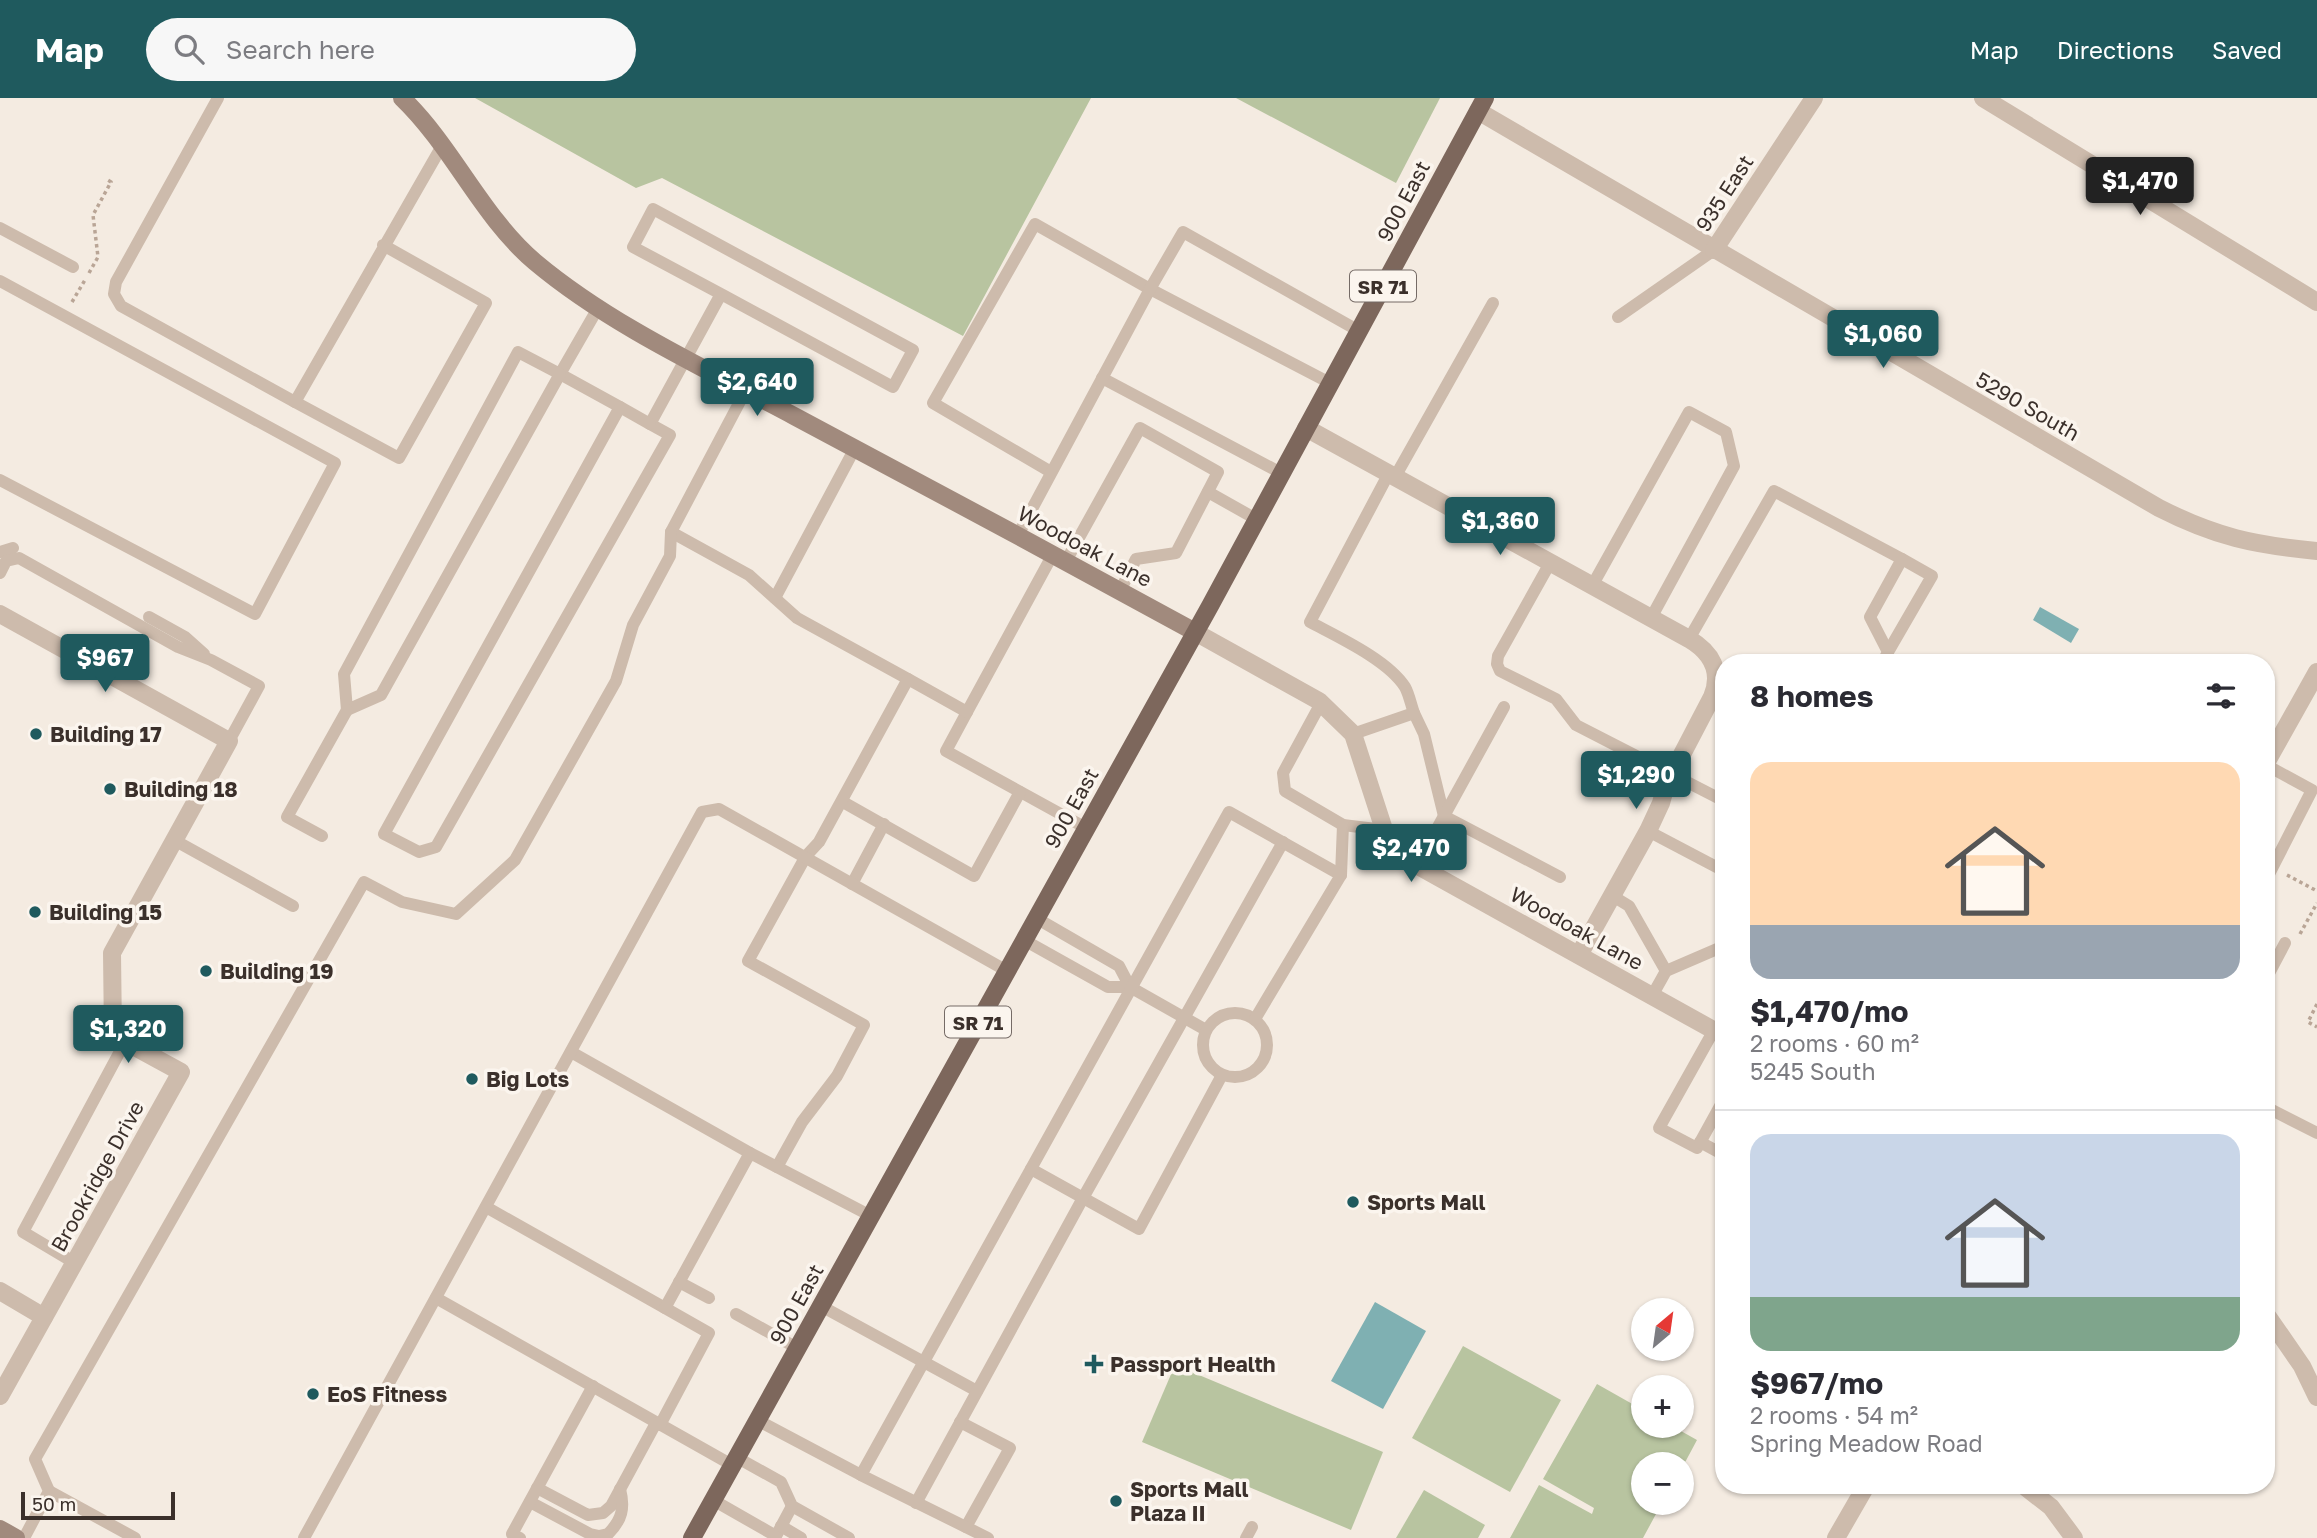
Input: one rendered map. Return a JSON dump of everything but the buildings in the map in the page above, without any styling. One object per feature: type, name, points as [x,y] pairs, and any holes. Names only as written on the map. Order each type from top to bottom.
[{"type":"main road","name":"900 East","points":[[692,1538],[1195,632],[1481,104]]},
{"type":"street","name":"Woodoak Lane","points":[[402,98],[443,144],[514,241],[553,276],[598,308],[686,358],[1120,590],[1321,703],[1353,734],[1391,851],[1715,1031]]},
{"type":"street","name":"935 East","points":[[1714,250],[1814,98]]},
{"type":"street","points":[[1983,98],[2317,302]]},
{"type":"street","name":"5290 South","points":[[1481,104],[1714,250],[2179,518],[2240,541],[2317,551]]},
{"type":"street","points":[[1306,428],[1689,639],[1705,650],[1715,666]]},
{"type":"street","points":[[0,614],[229,741],[112,953],[113,1035],[125,1042]]},
{"type":"street","points":[[2275,748],[2317,672]]},
{"type":"street","points":[[1579,955],[1647,831],[1661,803],[1665,785],[1715,690]]},
{"type":"street","name":"Brookridge Drive","points":[[0,1396],[181,1072],[125,1042]]},
{"type":"street","points":[[0,1291],[44,1317]]},
{"type":"street","points":[[2275,1327],[2297,1358],[2317,1396]]},
{"type":"street","points":[[1836,1538],[1861,1494]]},
{"type":"street","points":[[2034,1494],[2051,1507],[2074,1538]]},
{"type":"street","points":[[0,1529],[16,1538]]},
{"type":"lane","points":[[218,98],[116,282],[114,294],[121,306],[399,458],[486,303],[383,245]]},
{"type":"lane","points":[[295,402],[443,144]]},
{"type":"lane","points":[[653,209],[913,350],[893,387],[721,294],[633,247],[653,209]]},
{"type":"lane","points":[[1051,472],[933,403],[1035,224],[1150,289],[1330,383]]},
{"type":"lane","points":[[0,228],[73,267]]},
{"type":"lane","points":[[1018,535],[1183,232],[1359,331]]},
{"type":"lane","name":"935 East","points":[[1618,317],[1714,250]]},
{"type":"lane","points":[[0,281],[335,463],[256,614],[0,480]]},
{"type":"lane","points":[[650,424],[721,294]]},
{"type":"lane","points":[[1493,303],[1310,622],[1381,663],[1404,686],[1424,733],[1444,816],[1560,877]]},
{"type":"lane","points":[[346,710],[381,695],[598,308]]},
{"type":"lane","points":[[321,836],[287,817],[346,710],[344,674],[518,352],[560,374],[620,407],[670,435],[436,847],[419,852],[384,834],[620,407]]},
{"type":"lane","points":[[1102,378],[1281,473]]},
{"type":"lane","points":[[135,1538],[49,1491],[35,1459],[364,882],[402,902],[457,914],[515,860],[616,681],[633,625],[670,556],[671,532],[746,390]]},
{"type":"lane","points":[[1592,586],[1689,412],[1726,432],[1734,466],[1651,618]]},
{"type":"lane","points":[[1086,828],[946,751],[1059,558],[1140,428],[1218,472],[1176,553],[1136,559],[1120,590]]},
{"type":"lane","points":[[775,598],[855,448]]},
{"type":"lane","points":[[1689,639],[1774,491],[1932,576],[1887,654]]},
{"type":"lane","points":[[1208,492],[1256,519]]},
{"type":"lane","points":[[671,532],[749,575],[797,618],[967,712]]},
{"type":"lane","points":[[0,573],[6,561],[19,558],[177,647],[211,660],[259,687],[229,741]]},
{"type":"lane","points":[[1884,654],[1870,617],[1902,559]]},
{"type":"lane","points":[[1550,563],[1499,656],[1497,664],[1500,671],[1556,699],[1576,724],[1715,796]]},
{"type":"lane","points":[[149,617],[185,636],[211,660]]},
{"type":"lane","points":[[777,1167],[802,1122],[837,1076],[864,1025],[748,961],[806,856],[820,842],[843,802],[908,679]]},
{"type":"lane","points":[[1321,703],[1283,773],[1284,791],[1343,825],[1384,830]]},
{"type":"lane","points":[[1417,865],[1504,707]]},
{"type":"lane","points":[[1353,734],[1415,713]]},
{"type":"lane","points":[[2275,769],[2312,790],[2275,862]]},
{"type":"lane","points":[[843,802],[974,876],[1020,792]]},
{"type":"lane","points":[[304,1538],[702,812],[719,809],[1007,971]]},
{"type":"lane","points":[[861,1475],[1229,813],[1341,875]]},
{"type":"lane","points":[[852,884],[884,824]]},
{"type":"lane","points":[[1255,1019],[1341,875],[1343,825]]},
{"type":"lane","points":[[1647,831],[1715,867]]},
{"type":"lane","points":[[174,840],[293,906]]},
{"type":"lane","points":[[916,1503],[1283,842]]},
{"type":"lane","points":[[1611,895],[1629,906],[1666,971]]},
{"type":"lane","points":[[1036,918],[1119,966],[1130,987]]},
{"type":"lane","points":[[1024,940],[1108,987],[1130,987],[1206,1030]]},
{"type":"lane","points":[[2275,962],[2285,943]]},
{"type":"lane","points":[[1652,996],[1666,971],[1715,950]]},
{"type":"lane","points":[[1225,1014],[1246,1014],[1262,1026],[1267,1036],[1266,1056],[1252,1073],[1222,1076],[1211,1067],[1205,1057],[1203,1046],[1206,1030],[1225,1014]]},
{"type":"lane","points":[[1715,1039],[1659,1128],[1697,1148],[1715,1115]]},
{"type":"lane","points":[[75,1263],[23,1233],[125,1042]]},
{"type":"lane","points":[[571,1052],[750,1153],[871,1216]]},
{"type":"lane","points":[[1031,1169],[1139,1229],[1222,1076]]},
{"type":"lane","points":[[2275,1112],[2317,1133]]},
{"type":"lane","points":[[1700,1142],[1715,1151]]},
{"type":"lane","points":[[665,1308],[750,1153]]},
{"type":"lane","points":[[486,1207],[709,1333],[611,1506],[596,1516],[580,1511],[537,1488]]},
{"type":"lane","points":[[679,1282],[709,1298]]},
{"type":"lane","points":[[436,1298],[658,1424],[781,1482],[792,1506],[849,1538]]},
{"type":"lane","points":[[821,1306],[977,1391]]},
{"type":"lane","points":[[736,1314],[797,1348]]},
{"type":"lane","points":[[520,1538],[512,1534],[593,1386]]},
{"type":"lane","points":[[757,1420],[988,1538]]},
{"type":"lane","points":[[960,1422],[1010,1448],[966,1527]]},
{"type":"lane","points":[[530,1502],[598,1536],[608,1534],[623,1512],[620,1489]]},
{"type":"lane","points":[[24,1538],[49,1491]]},
{"type":"lane","points":[[713,1500],[778,1535],[802,1538]]},
{"type":"lane","points":[[778,1535],[792,1506]]},
{"type":"path","points":[[72,302],[99,257],[93,215],[111,182],[106,179]]},
{"type":"path","points":[[2285,874],[2317,891]]},
{"type":"path","points":[[2301,934],[2317,903]]},
{"type":"path","points":[[2317,1004],[2308,1022],[2317,1027]]},
{"type":"green space","points":[[475,98],[1091,98],[963,336],[662,178],[636,188]]},
{"type":"green space","points":[[1236,98],[1440,98],[1396,183]]},
{"type":"green space","points":[[1463,1346],[1561,1400],[1510,1492],[1412,1438]]},
{"type":"green space","points":[[1175,1365],[1383,1452],[1351,1530],[1142,1442]]},
{"type":"green space","points":[[1597,1384],[1631,1403],[1631,1438],[1697,1440],[1691,1452],[1631,1452],[1631,1515],[1655,1515],[1643,1538],[1510,1538],[1539,1485],[1592,1514],[1594,1508],[1543,1479]]},
{"type":"green space","points":[[1424,1490],[1485,1525],[1478,1538],[1396,1538]]},
{"type":"water","points":[[2040,607],[2079,629],[2071,643],[2033,620]]},
{"type":"water","points":[[1375,1302],[1426,1331],[1383,1409],[1331,1381]]},
{"type":"place","name":"Building 17","points":[[36,734]]},
{"type":"place","name":"Building 18","points":[[110,789]]},
{"type":"place","name":"Building 15","points":[[35,912]]},
{"type":"place","name":"Building 19","points":[[206,971]]},
{"type":"place","name":"Big Lots","points":[[472,1079]]},
{"type":"place","name":"Sports Mall","points":[[1353,1202]]},
{"type":"place","name":"Passport Health","points":[[1094,1364]]},
{"type":"place","name":"EoS Fitness","points":[[313,1394]]},
{"type":"place","name":"Sports Mall Plaza II","points":[[1116,1501]]}]
